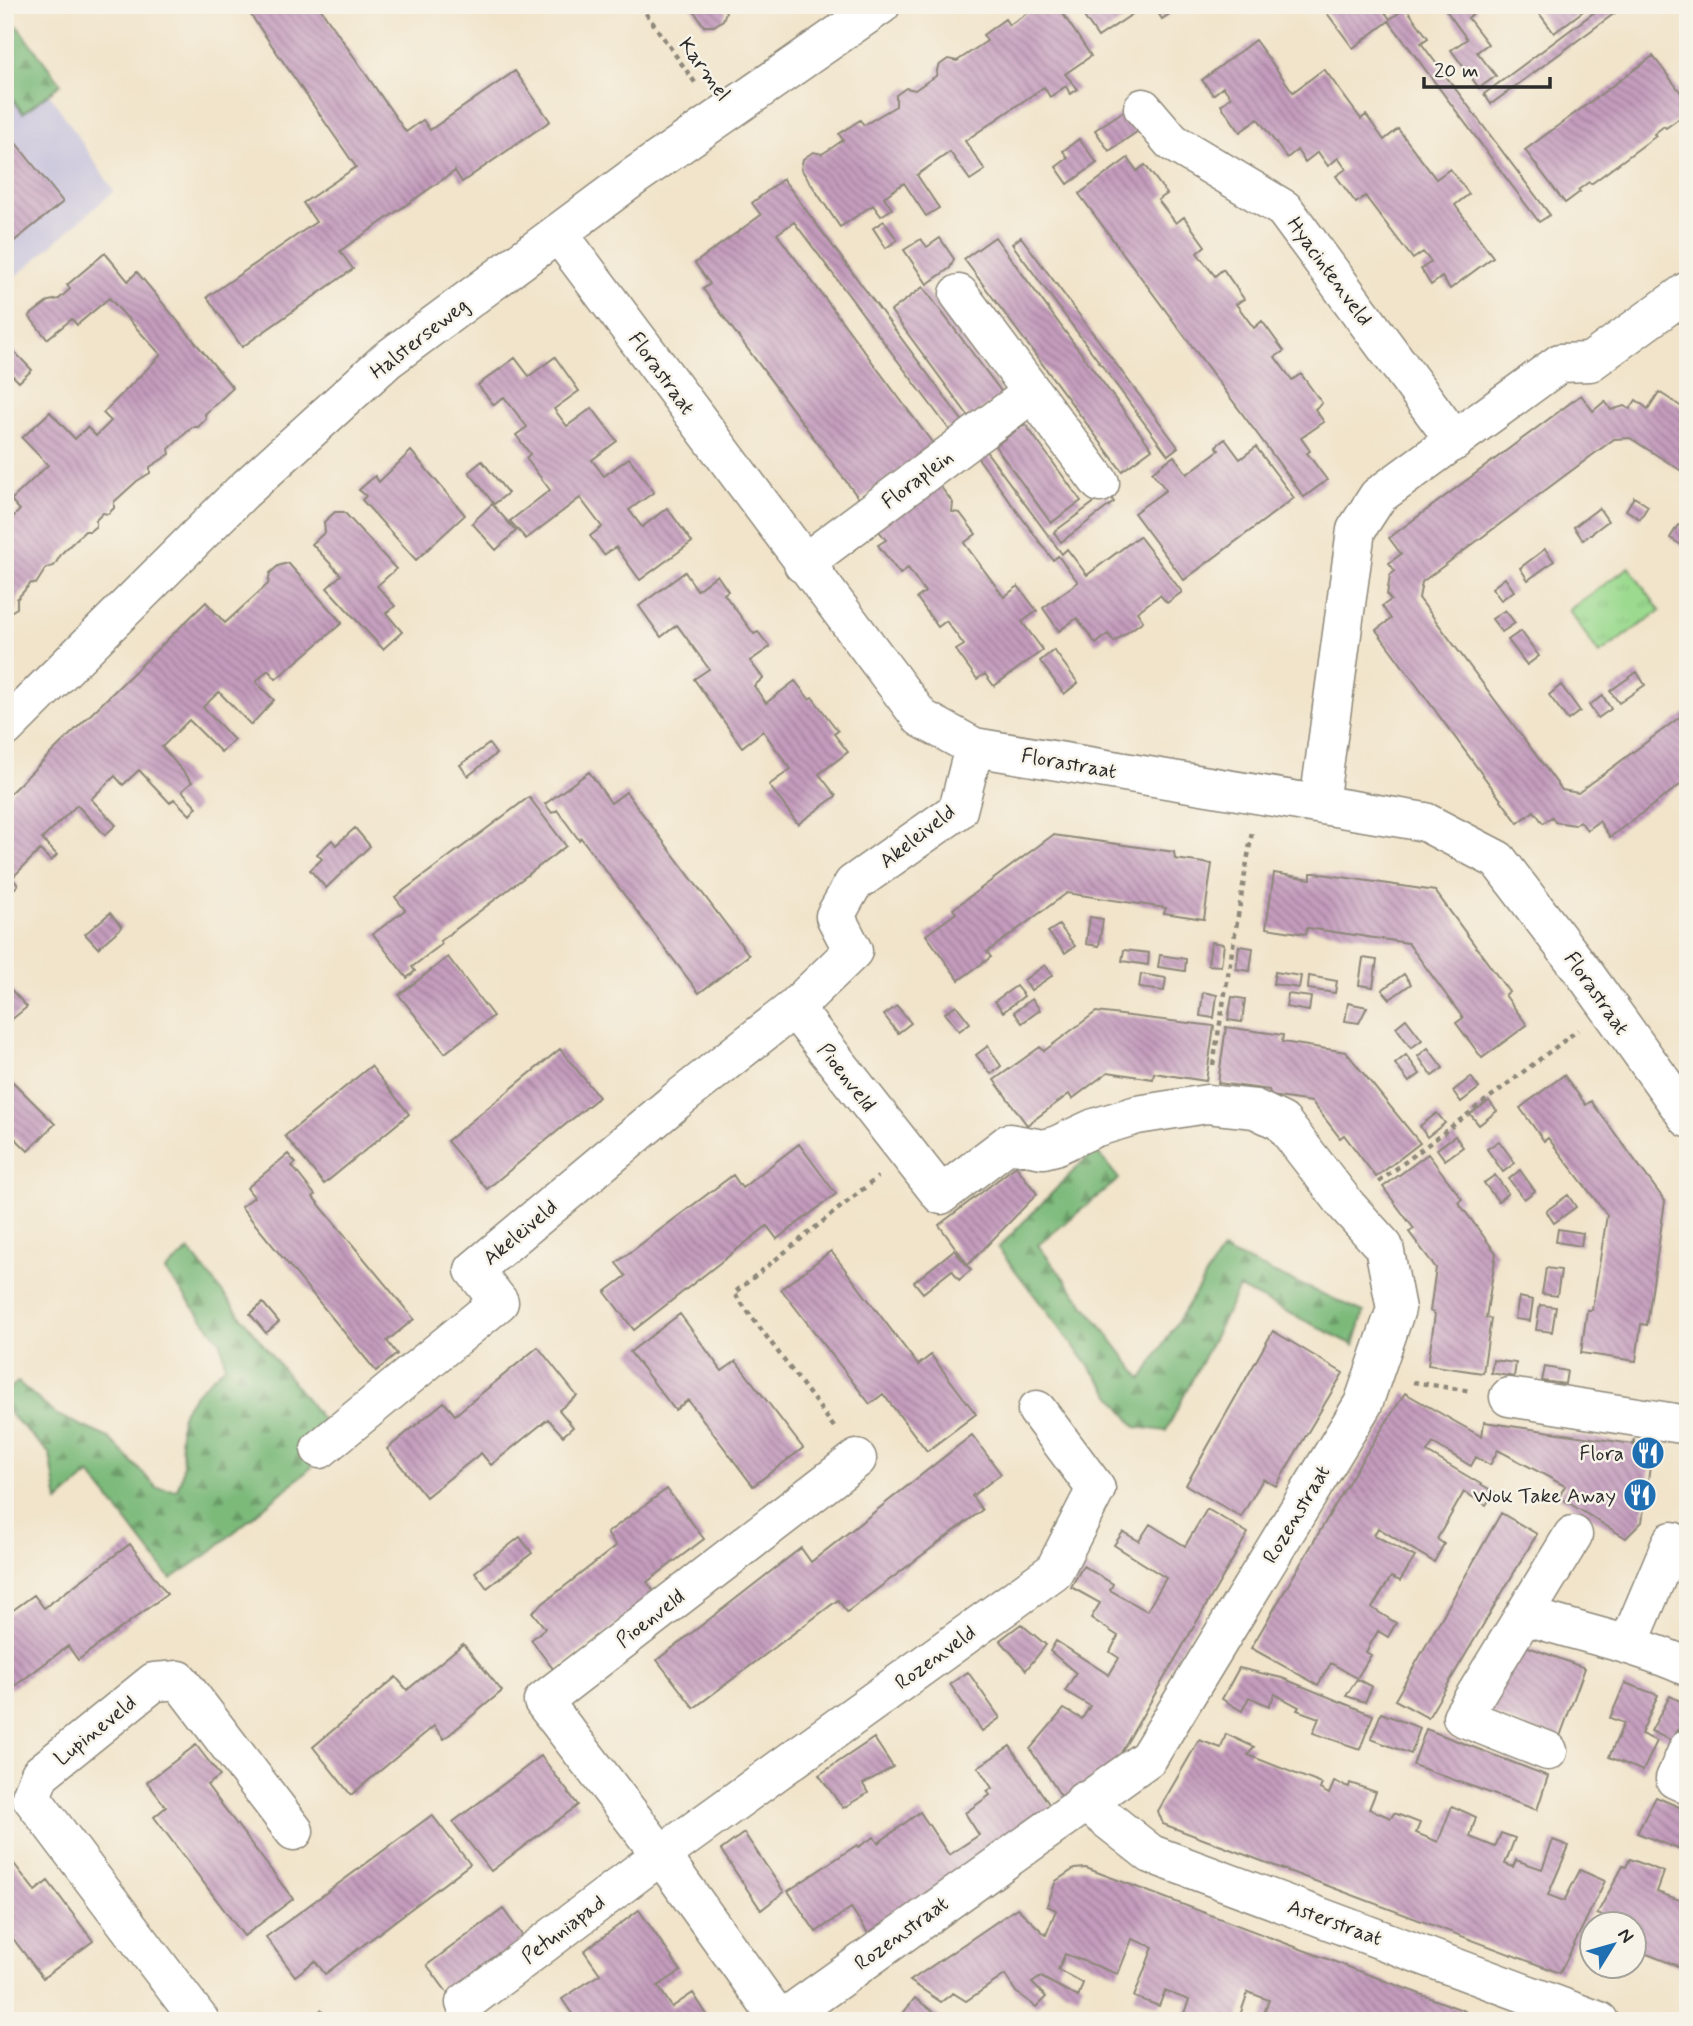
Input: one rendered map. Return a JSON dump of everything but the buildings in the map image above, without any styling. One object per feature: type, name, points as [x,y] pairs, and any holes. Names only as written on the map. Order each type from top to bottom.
[{"type":"street","name":"Halsterseweg","points":[[5,728],[242,492],[387,360],[558,233],[881,5]]},
{"type":"street","name":"Hyacintenveld","points":[[1143,108],[1172,142],[1284,209],[1455,441]]},
{"type":"street","name":"Florastraat","points":[[558,233],[920,718],[974,747],[1424,822],[1498,860],[1585,974],[1606,1008],[1688,1118]]},
{"type":"street","points":[[1319,804],[1356,530],[1378,496],[1560,363],[1590,362],[1688,291]]},
{"type":"street","points":[[959,294],[1100,483]]},
{"type":"street","name":"Floraplein","points":[[803,564],[1032,393]]},
{"type":"street","name":"Akeleiveld","points":[[320,1449],[499,1302],[474,1270],[676,1101],[794,1009],[853,951],[835,916],[853,884],[958,810],[974,747]]},
{"type":"street","name":"Pioenveld","points":[[794,1009],[941,1195],[1009,1143]]},
{"type":"street","name":"Rozenstraat","points":[[780,2021],[1084,1801],[1148,1758],[1363,1405],[1396,1309],[1384,1247],[1347,1206],[1282,1122],[1255,1109],[1207,1104],[1137,1115],[1094,1128],[1043,1149],[1009,1143]]},
{"type":"street","points":[[1509,1397],[1688,1425]]},
{"type":"street","name":"Rozenveld","points":[[662,1855],[1054,1571],[1096,1489],[1037,1410]]},
{"type":"street","name":"Pioenveld","points":[[662,1855],[543,1701],[857,1459]]},
{"type":"street","points":[[1548,1751],[1462,1717],[1573,1535]]},
{"type":"street","points":[[1629,1643],[1672,1541]]},
{"type":"street","points":[[1524,1615],[1605,1641],[1629,1643],[1688,1667]]},
{"type":"street","name":"Lupineveld","points":[[200,2021],[31,1797],[40,1774],[154,1682],[179,1680],[294,1832]]},
{"type":"street","points":[[1688,1749],[1675,1779],[1688,1785]]},
{"type":"street","name":"Asterstraat","points":[[1084,1801],[1151,1854],[1599,2021]]},
{"type":"street","points":[[662,1855],[780,2021]]},
{"type":"street","name":"Petuniapad","points":[[465,2003],[662,1855]]},
{"type":"path","name":"Karmel","points":[[640,5],[721,117]]},
{"type":"path","points":[[1207,1104],[1258,796]]},
{"type":"path","points":[[1347,1206],[1606,1008]]},
{"type":"path","points":[[857,1459],[734,1293],[906,1153]]},
{"type":"path","points":[[1376,1368],[1407,1381],[1509,1397]]},
{"type":"shaded area","points":[[5,27],[114,191],[5,286]]},
{"type":"green space","points":[[5,10],[61,84],[23,113],[5,88]]},
{"type":"green space","points":[[1629,567],[1660,611],[1599,654],[1569,610]]},
{"type":"green space","points":[[1095,1149],[1119,1179],[1038,1245],[1142,1379],[1222,1250],[1364,1312],[1354,1345],[1239,1288],[1166,1431],[1136,1427],[998,1248]]},
{"type":"green space","points":[[189,1250],[325,1423],[314,1432],[312,1467],[208,1554],[171,1579],[90,1474],[58,1502],[50,1454],[5,1409],[5,1392],[18,1382],[55,1414],[109,1438],[157,1488],[177,1490],[183,1463],[180,1426],[185,1408],[225,1366],[221,1342],[165,1271]]},
{"type":"place","name":"Flora","points":[[1648,1453]]},
{"type":"place","name":"Wok Take Away","points":[[1640,1495]]}]
